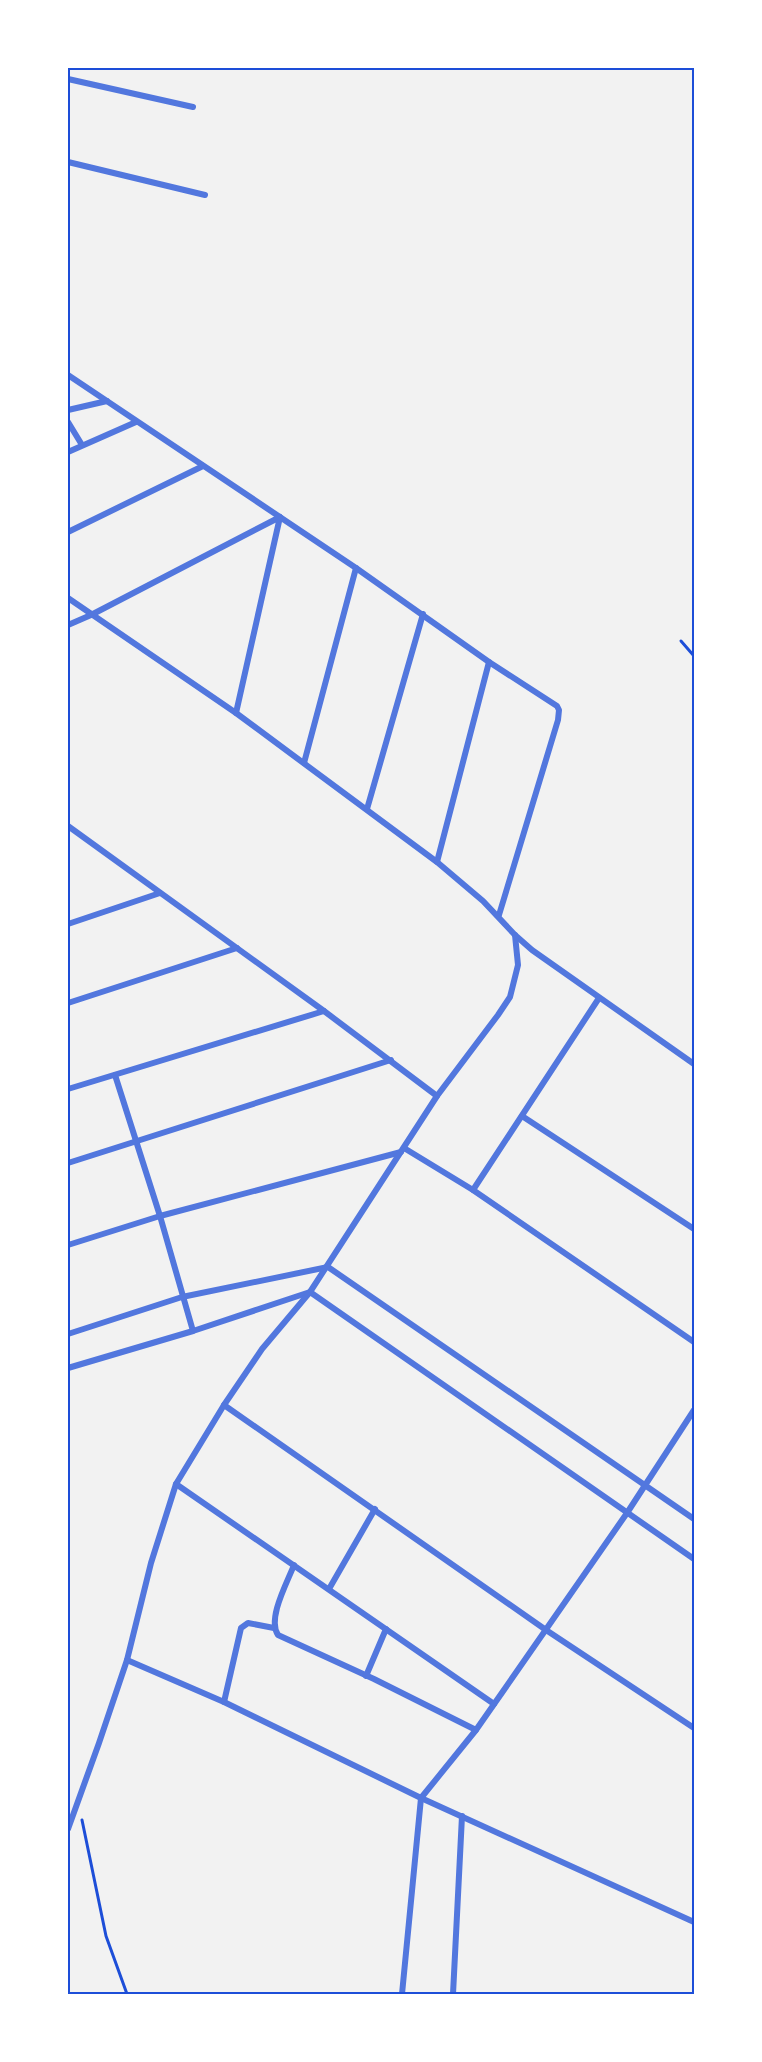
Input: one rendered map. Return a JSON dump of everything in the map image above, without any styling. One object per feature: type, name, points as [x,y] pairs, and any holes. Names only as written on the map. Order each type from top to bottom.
[{"type":"street","points":[[68,79],[193,107]]},
{"type":"street","points":[[68,162],[205,195]]},
{"type":"street","points":[[68,375],[356,568],[489,662],[555,704],[559,710],[499,915]]},
{"type":"street","points":[[68,410],[107,401]]},
{"type":"street","points":[[68,422],[82,445]]},
{"type":"street","points":[[68,452],[136,422]]},
{"type":"street","points":[[68,532],[203,466]]},
{"type":"street","points":[[68,625],[280,517]]},
{"type":"street","points":[[236,713],[280,517]]},
{"type":"street","points":[[304,763],[356,568]]},
{"type":"street","points":[[68,598],[236,713],[367,809],[437,862],[499,915],[515,935],[555,968],[694,1064]]},
{"type":"street","points":[[367,809],[423,614]]},
{"type":"street","points":[[437,862],[489,662]]},
{"type":"street","points":[[68,826],[391,1060],[437,1096]]},
{"type":"street","points":[[68,924],[160,893]]},
{"type":"street","points":[[68,1829],[127,1660],[164,1518],[176,1484],[224,1404],[262,1349],[328,1267],[437,1096],[510,996],[518,965],[515,935]]},
{"type":"street","points":[[68,1003],[237,948]]},
{"type":"street","points":[[473,1190],[599,998]]},
{"type":"street","points":[[68,1089],[324,1011]]},
{"type":"street","points":[[68,1163],[391,1060]]},
{"type":"street","points":[[115,1075],[160,1216],[193,1331]]},
{"type":"street","points":[[522,1116],[694,1229]]},
{"type":"street","points":[[68,1245],[160,1216],[403,1150],[473,1190],[694,1342]]},
{"type":"street","points":[[68,1334],[182,1297],[328,1267],[694,1519]]},
{"type":"street","points":[[68,1368],[193,1331],[310,1292]]},
{"type":"street","points":[[310,1292],[694,1559]]},
{"type":"street","points":[[224,1404],[546,1630],[694,1728]]},
{"type":"street","points":[[402,1995],[421,1798],[476,1730],[627,1513],[694,1410]]},
{"type":"street","points":[[176,1484],[494,1704]]},
{"type":"street","points":[[329,1589],[375,1509]]},
{"type":"street","points":[[294,1565],[274,1618],[276,1633],[282,1638],[476,1730]]},
{"type":"street","points":[[224,1702],[241,1628],[248,1623],[274,1628]]},
{"type":"street","points":[[366,1676],[386,1629]]},
{"type":"street","points":[[127,1660],[224,1702],[421,1798],[694,1922]]},
{"type":"street","points":[[453,1995],[462,1816]]},
{"type":"path","points":[[681,641],[694,656]]},
{"type":"path","points":[[78,1801],[106,1936],[127,1995]]}]
